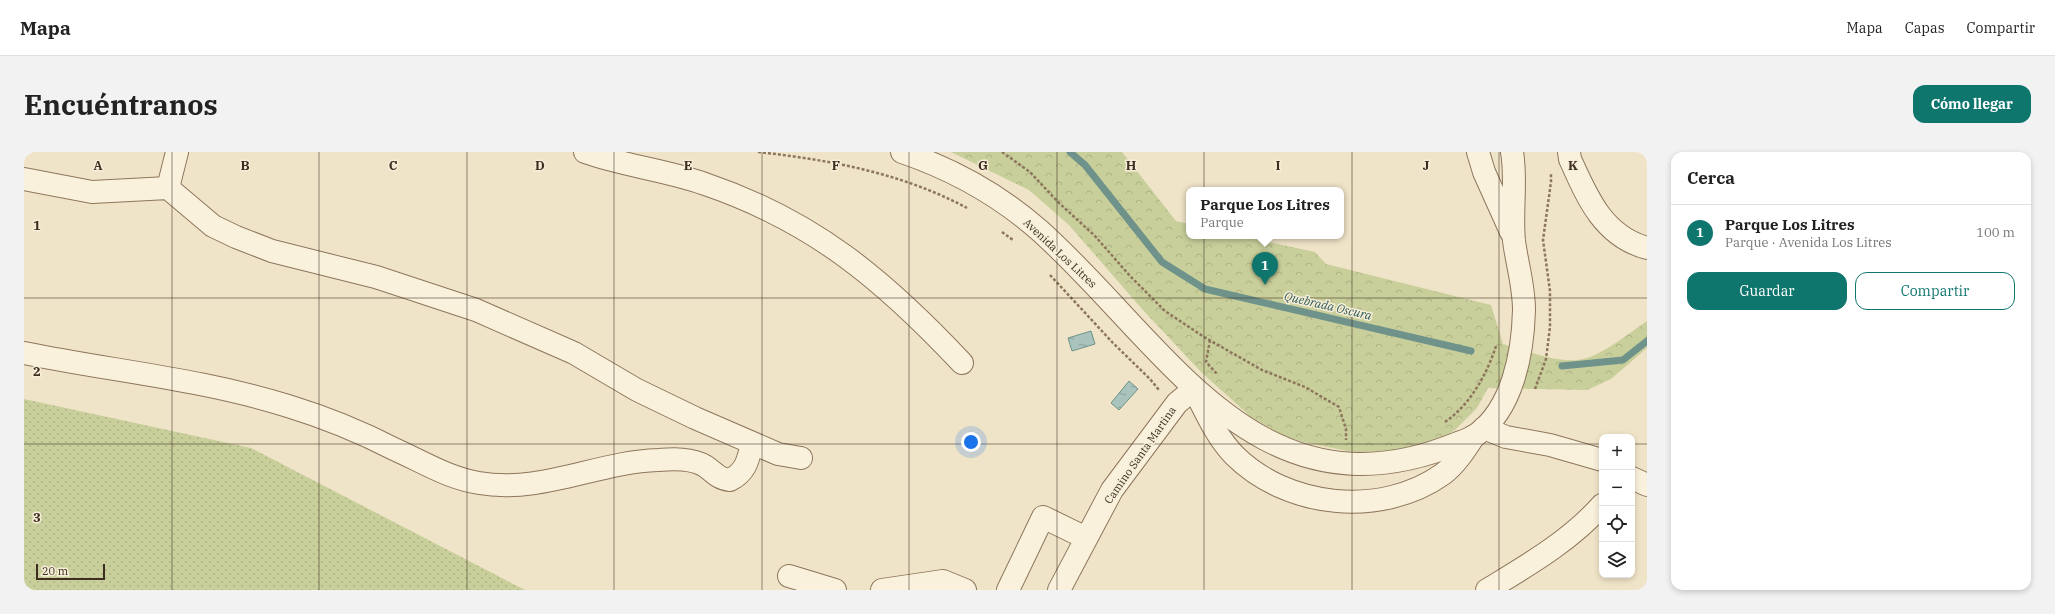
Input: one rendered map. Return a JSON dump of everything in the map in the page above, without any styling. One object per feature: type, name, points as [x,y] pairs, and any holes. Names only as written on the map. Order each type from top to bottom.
[{"type":"street","points":[[168,188],[177,152]]},
{"type":"street","points":[[585,152],[704,184],[759,205],[791,220],[836,249],[888,289],[924,323],[962,363]]},
{"type":"street","name":"Avenida Los Litres","points":[[902,152],[932,162],[983,188],[1037,228],[1080,268],[1194,389],[1227,417],[1264,439],[1283,448],[1326,461],[1347,464],[1388,464],[1430,455],[1479,432]]},
{"type":"street","points":[[1569,152],[1570,159],[1596,212],[1608,226],[1623,238],[1647,248]]},
{"type":"street","points":[[1481,162],[1493,174],[1502,173],[1513,159]]},
{"type":"street","name":"Avenida Los Litres","points":[[1194,389],[1219,437],[1234,455],[1252,470],[1293,492],[1316,499],[1340,502],[1364,502],[1388,498],[1407,492],[1444,473],[1460,457],[1479,432],[1498,411],[1508,393],[1519,357],[1524,309],[1520,270],[1514,240],[1513,159]]},
{"type":"street","name":"Avenida Los Litres","points":[[1481,162],[1514,240]]},
{"type":"street","points":[[24,179],[92,192],[168,188],[213,226],[236,237],[272,251],[384,279],[476,310],[574,353],[637,390],[752,444],[778,454],[801,458]]},
{"type":"street","points":[[24,353],[186,380],[289,406],[394,448],[448,475],[482,484],[524,485],[550,482],[636,462],[657,460],[677,460],[697,463],[706,467],[721,479],[730,480],[743,471],[747,464],[752,444]]},
{"type":"street","name":"Camino Santa Martina","points":[[1059,590],[1112,490],[1173,408],[1194,389]]},
{"type":"street","points":[[1479,432],[1550,445],[1599,459]]},
{"type":"street","points":[[1635,479],[1647,485]]},
{"type":"street","points":[[1487,590],[1547,554],[1591,518],[1601,506]]},
{"type":"street","points":[[1008,590],[1042,517],[1086,538]]},
{"type":"street","points":[[789,576],[835,590]]},
{"type":"street","points":[[882,590],[943,581],[965,590]]},
{"type":"path","points":[[758,152],[878,172],[913,183],[970,210]]},
{"type":"path","points":[[1002,152],[1030,172],[1058,202],[1094,235],[1131,277],[1165,311],[1210,340],[1262,370],[1306,387],[1339,407],[1346,430],[1346,442],[1339,441]]},
{"type":"path","points":[[1533,393],[1546,359],[1550,327],[1550,291],[1543,240],[1552,182],[1550,167]]},
{"type":"path","points":[[998,229],[1015,242]]},
{"type":"path","points":[[1048,273],[1113,343],[1150,379],[1173,408]]},
{"type":"path","points":[[1210,340],[1206,362],[1220,377]]},
{"type":"path","points":[[1441,424],[1454,415],[1480,382],[1489,366],[1498,341]]},
{"type":"green space","points":[[951,152],[1122,152],[1176,221],[1186,223],[1186,239],[1256,239],[1315,252],[1326,264],[1491,305],[1503,344],[1550,358],[1578,360],[1595,355],[1647,321],[1647,348],[1611,379],[1587,390],[1488,388],[1477,408],[1455,430],[1441,439],[1409,451],[1358,453],[1303,442],[1284,436],[1251,417],[1201,372],[1142,309],[1069,225],[1029,190]]},
{"type":"green space","points":[[24,399],[251,448],[525,590],[24,590]]},
{"type":"water","points":[[1091,331],[1095,344],[1072,351],[1068,338]]},
{"type":"water","points":[[1129,381],[1138,389],[1119,410],[1111,403]]},
{"type":"waterway","name":"Quebrada Oscura","points":[[1070,152],[1085,165],[1162,262],[1205,289],[1471,351]]},
{"type":"waterway","name":"Quebrada Oscura","points":[[1562,366],[1623,360],[1647,341]]},
{"type":"place","name":"Parque Los Litres","points":[[1265,285]]}]
